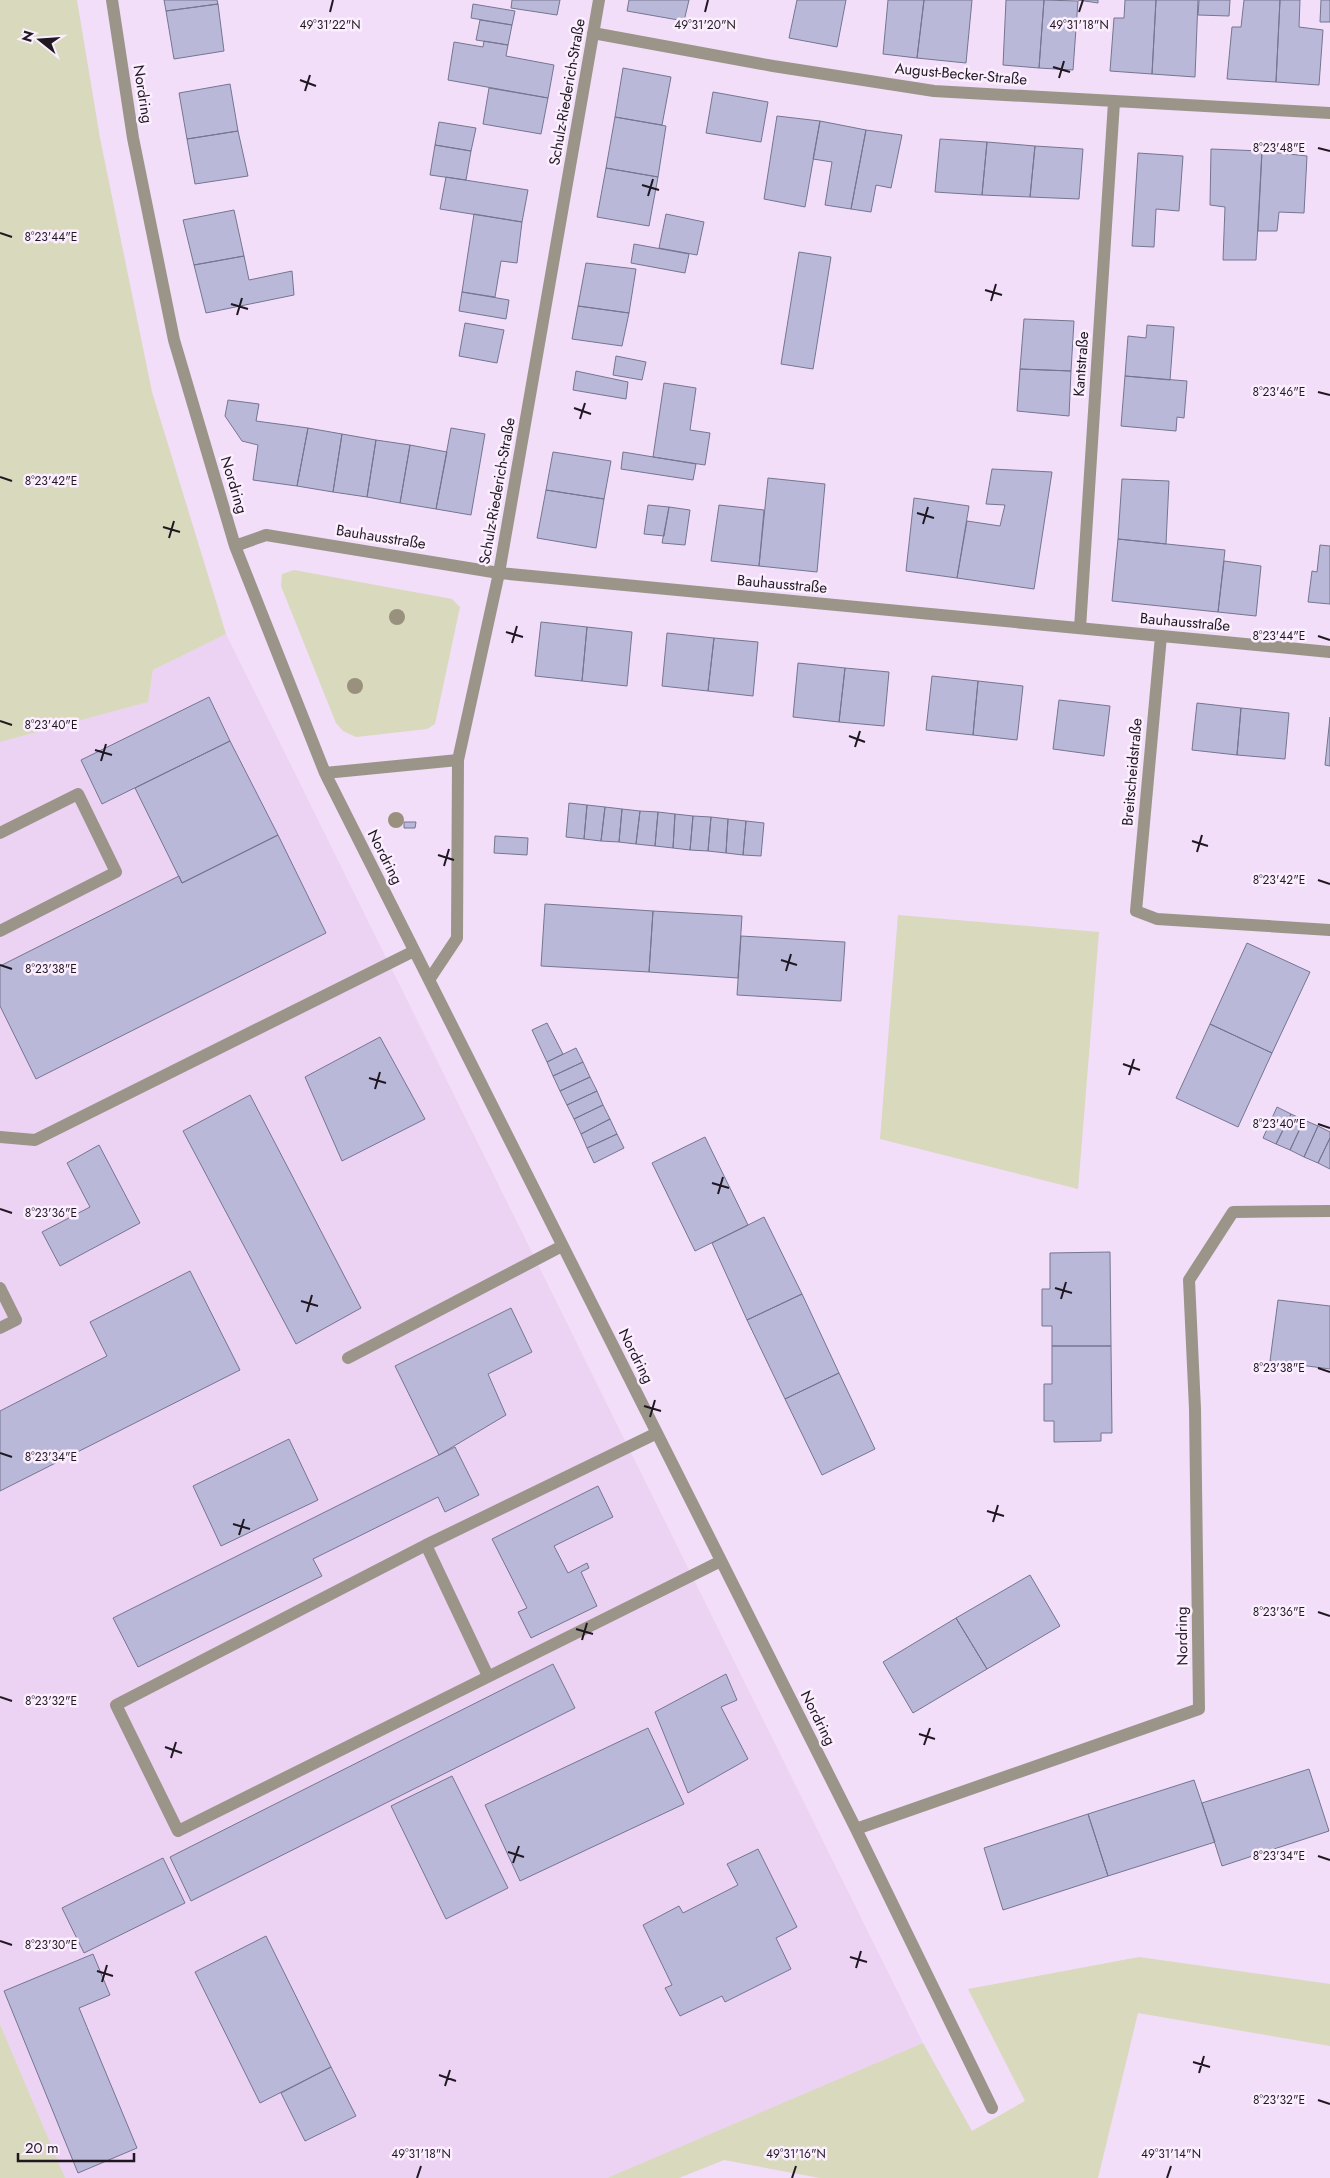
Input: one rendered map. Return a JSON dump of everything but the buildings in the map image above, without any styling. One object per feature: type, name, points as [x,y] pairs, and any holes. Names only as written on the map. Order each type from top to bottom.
[{"type":"street","name":"Nordring","points":[[112,0],[133,138],[174,340],[235,546],[325,774],[856,1829],[992,2108]]},
{"type":"street","name":"Schulz-Riederich-Straße","points":[[429,980],[457,938],[458,760],[499,573],[599,0]]},
{"type":"street","name":"August-Becker-Straße","points":[[593,33],[773,66],[934,91],[1330,113]]},
{"type":"street","name":"Kantstraße","points":[[1080,628],[1114,102]]},
{"type":"street","name":"Bauhausstraße","points":[[235,546],[266,535],[499,573],[1330,652]]},
{"type":"street","name":"Breitscheidstraße","points":[[1161,636],[1136,911],[1157,919],[1330,930]]},
{"type":"street","points":[[325,774],[458,760]]},
{"type":"street","points":[[0,833],[78,794],[116,872],[0,931]]},
{"type":"street","points":[[0,1137],[35,1140],[414,952]]},
{"type":"street","name":"Nordring","points":[[856,1829],[1200,1709],[1195,1409],[1189,1280],[1233,1212],[1330,1211]]},
{"type":"street","points":[[348,1358],[562,1246]]},
{"type":"street","points":[[0,1288],[16,1320],[0,1328]]},
{"type":"street","points":[[657,1433],[426,1546],[116,1705],[178,1831],[721,1561]]},
{"type":"street","points":[[426,1546],[488,1676]]},
{"type":"shaded area","points":[[226,634],[923,2043],[607,2178],[65,2178],[0,2024],[0,742],[148,702],[153,670]]},
{"type":"green space","points":[[0,0],[77,0],[100,138],[152,392],[226,634],[153,670],[148,702],[0,742]]},
{"type":"green space","points":[[294,570],[452,599],[460,607],[435,724],[427,729],[356,737],[343,731],[336,723],[281,586],[282,574]]},
{"type":"green space","points":[[898,915],[1099,932],[1078,1189],[880,1139]]},
{"type":"green space","points":[[1139,1957],[1330,1984],[1330,2046],[1138,2013],[1098,2178],[820,2178],[724,2160],[679,2178],[607,2178],[923,2043],[972,2131],[1025,2101],[968,1989]]},
{"type":"green space","points":[[0,2024],[65,2178],[0,2178]]}]
